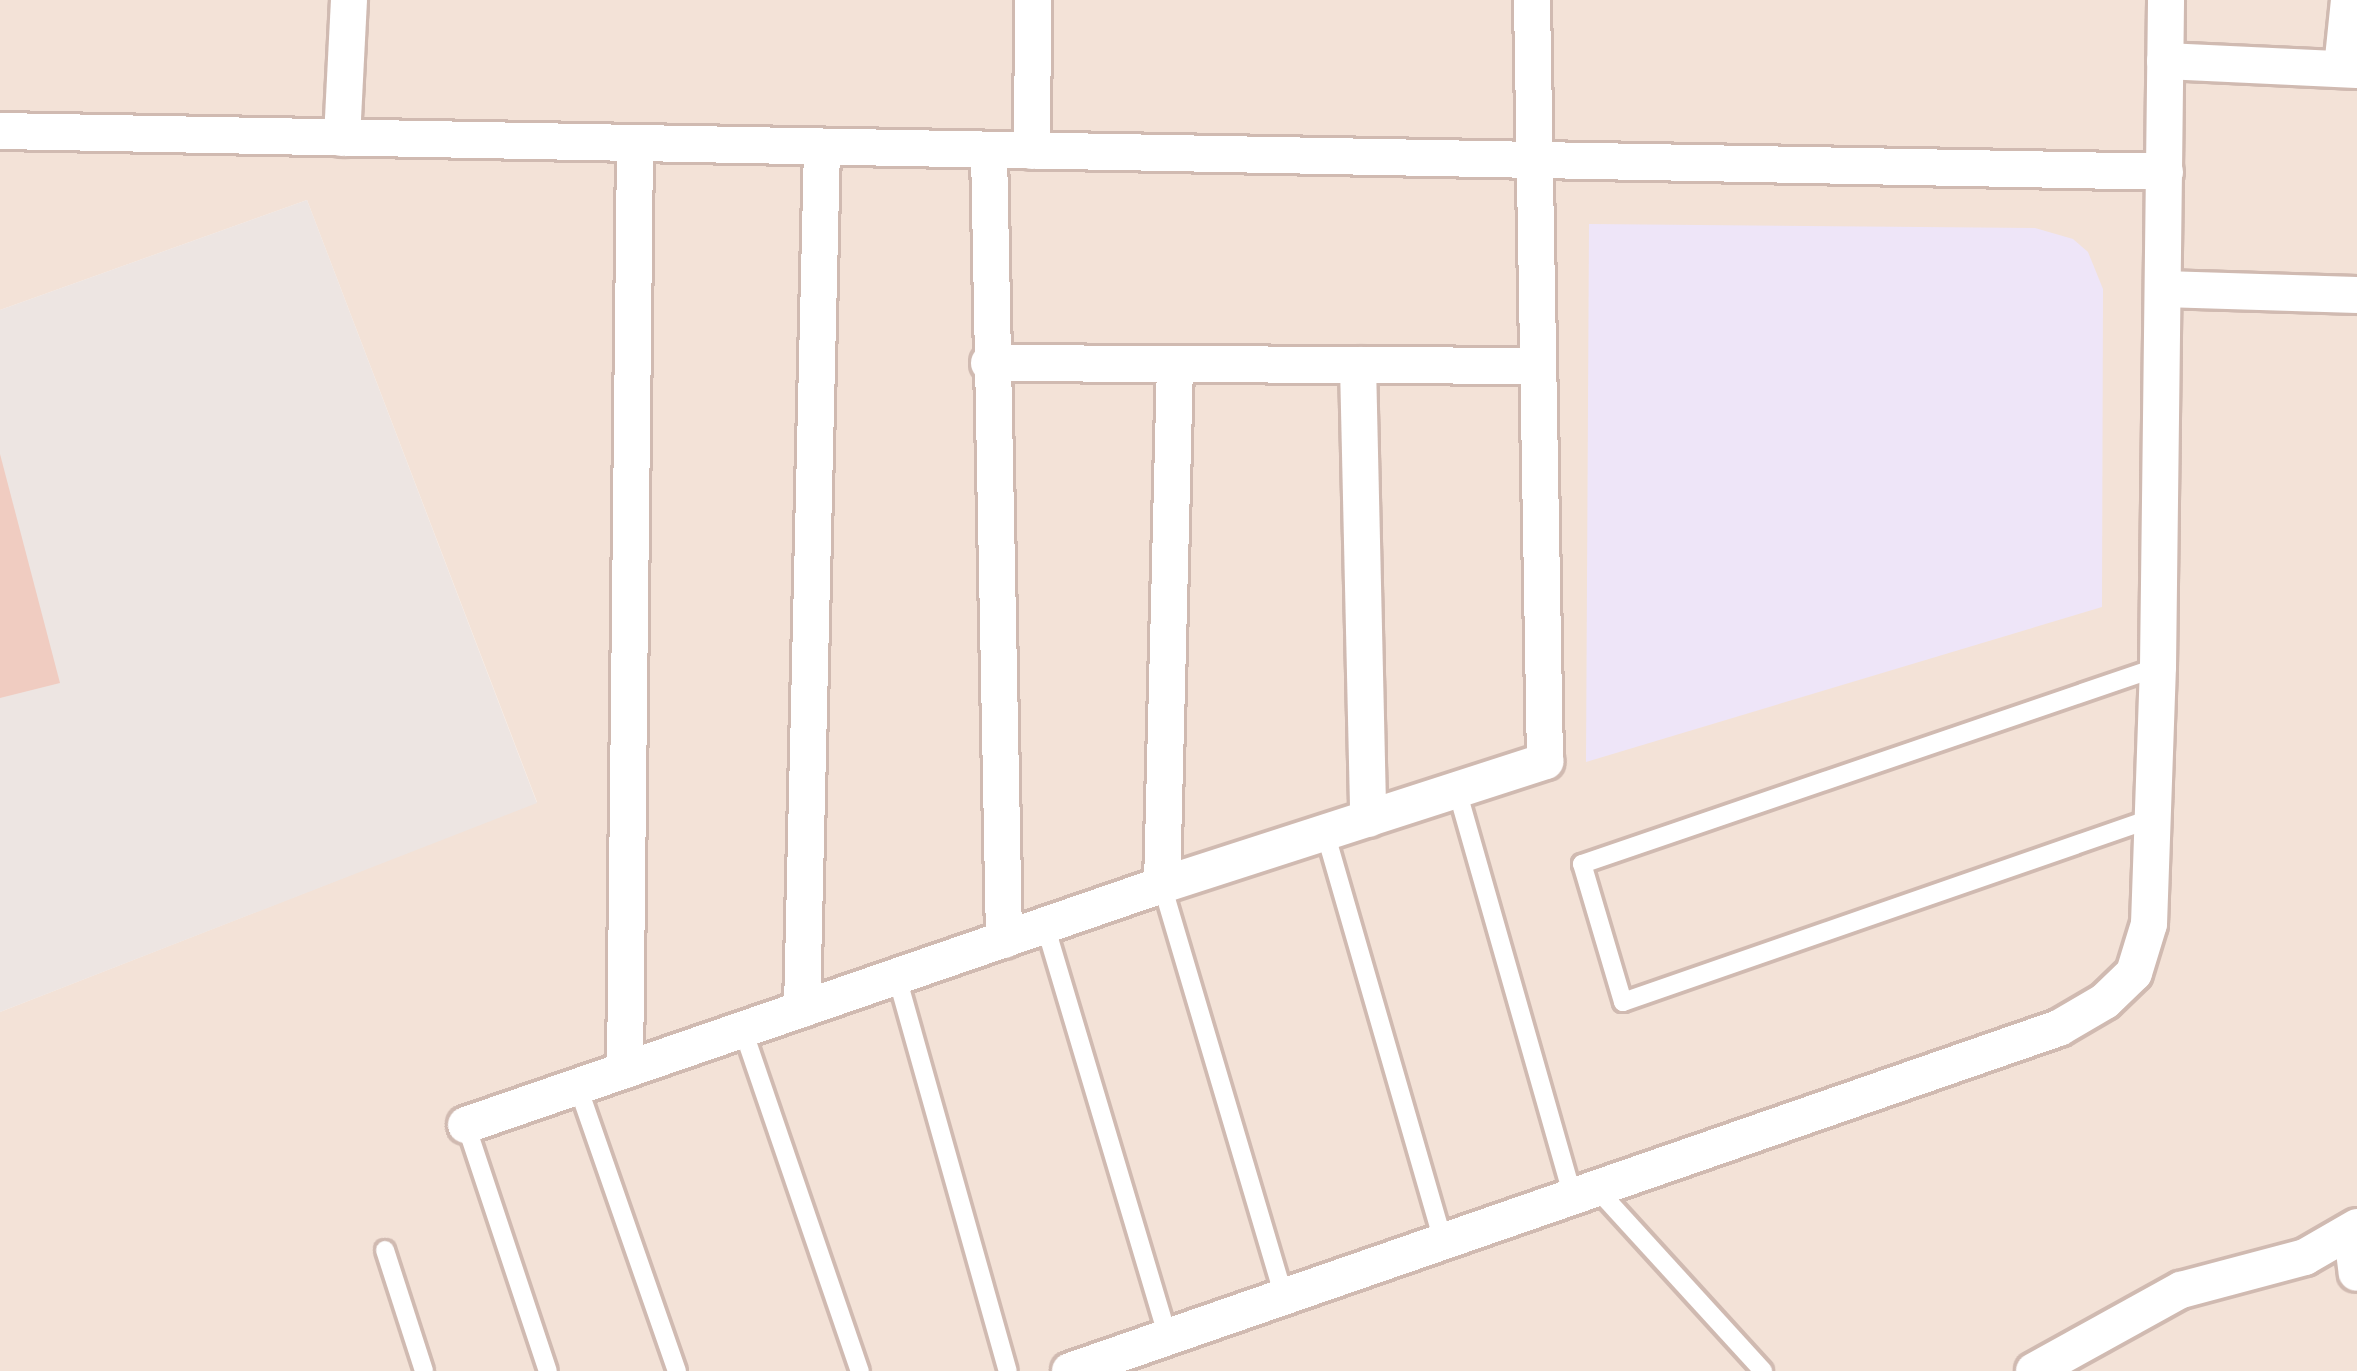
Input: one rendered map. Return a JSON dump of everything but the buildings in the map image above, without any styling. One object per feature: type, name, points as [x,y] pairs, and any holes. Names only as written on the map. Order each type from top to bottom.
[{"type":"street","points":[[342,138],[349,0]]},
{"type":"street","points":[[1032,151],[1033,0]]},
{"type":"street","points":[[466,1125],[1162,885],[1545,761],[1534,366],[1532,0]]},
{"type":"street","points":[[1070,1371],[2060,1028],[2105,1001],[2134,973],[2149,924],[2158,667],[2166,0]]},
{"type":"street","points":[[2165,61],[2349,69],[2349,0]]},
{"type":"street","points":[[0,131],[2165,172]]},
{"type":"street","points":[[625,1070],[634,143]]},
{"type":"street","points":[[802,1010],[822,147]]},
{"type":"street","points":[[988,150],[1004,940]]},
{"type":"street","points":[[2165,289],[2357,295]]},
{"type":"street","points":[[989,363],[1534,366]]},
{"type":"street","points":[[1162,885],[1175,364]]},
{"type":"street","points":[[1358,365],[1368,819]]},
{"type":"street","points":[[2034,1371],[2181,1290],[2305,1257],[2354,1231],[2357,1273]]},
{"type":"lane","points":[[2153,818],[1623,1002],[1582,864],[2158,667]]},
{"type":"lane","points":[[1457,790],[1584,1192],[1763,1371]]},
{"type":"lane","points":[[1325,832],[1443,1242]]},
{"type":"lane","points":[[1162,885],[1284,1297]]},
{"type":"lane","points":[[1045,926],[1168,1337]]},
{"type":"lane","points":[[897,976],[1008,1371]]},
{"type":"lane","points":[[742,1030],[860,1371]]},
{"type":"lane","points":[[578,1087],[676,1371]]},
{"type":"lane","points":[[466,1125],[548,1371]]},
{"type":"lane","points":[[385,1250],[424,1371]]},
{"type":"shaded area","points":[[0,0],[2357,0],[2357,1371],[0,1371],[0,1012],[537,802],[307,200],[0,310]]},
{"type":"shaded area","points":[[307,200],[537,803],[0,1012],[0,310]]},
{"type":"shaded area","points":[[1589,224],[2035,228],[2073,239],[2088,252],[2103,289],[2102,607],[1586,762]]}]
